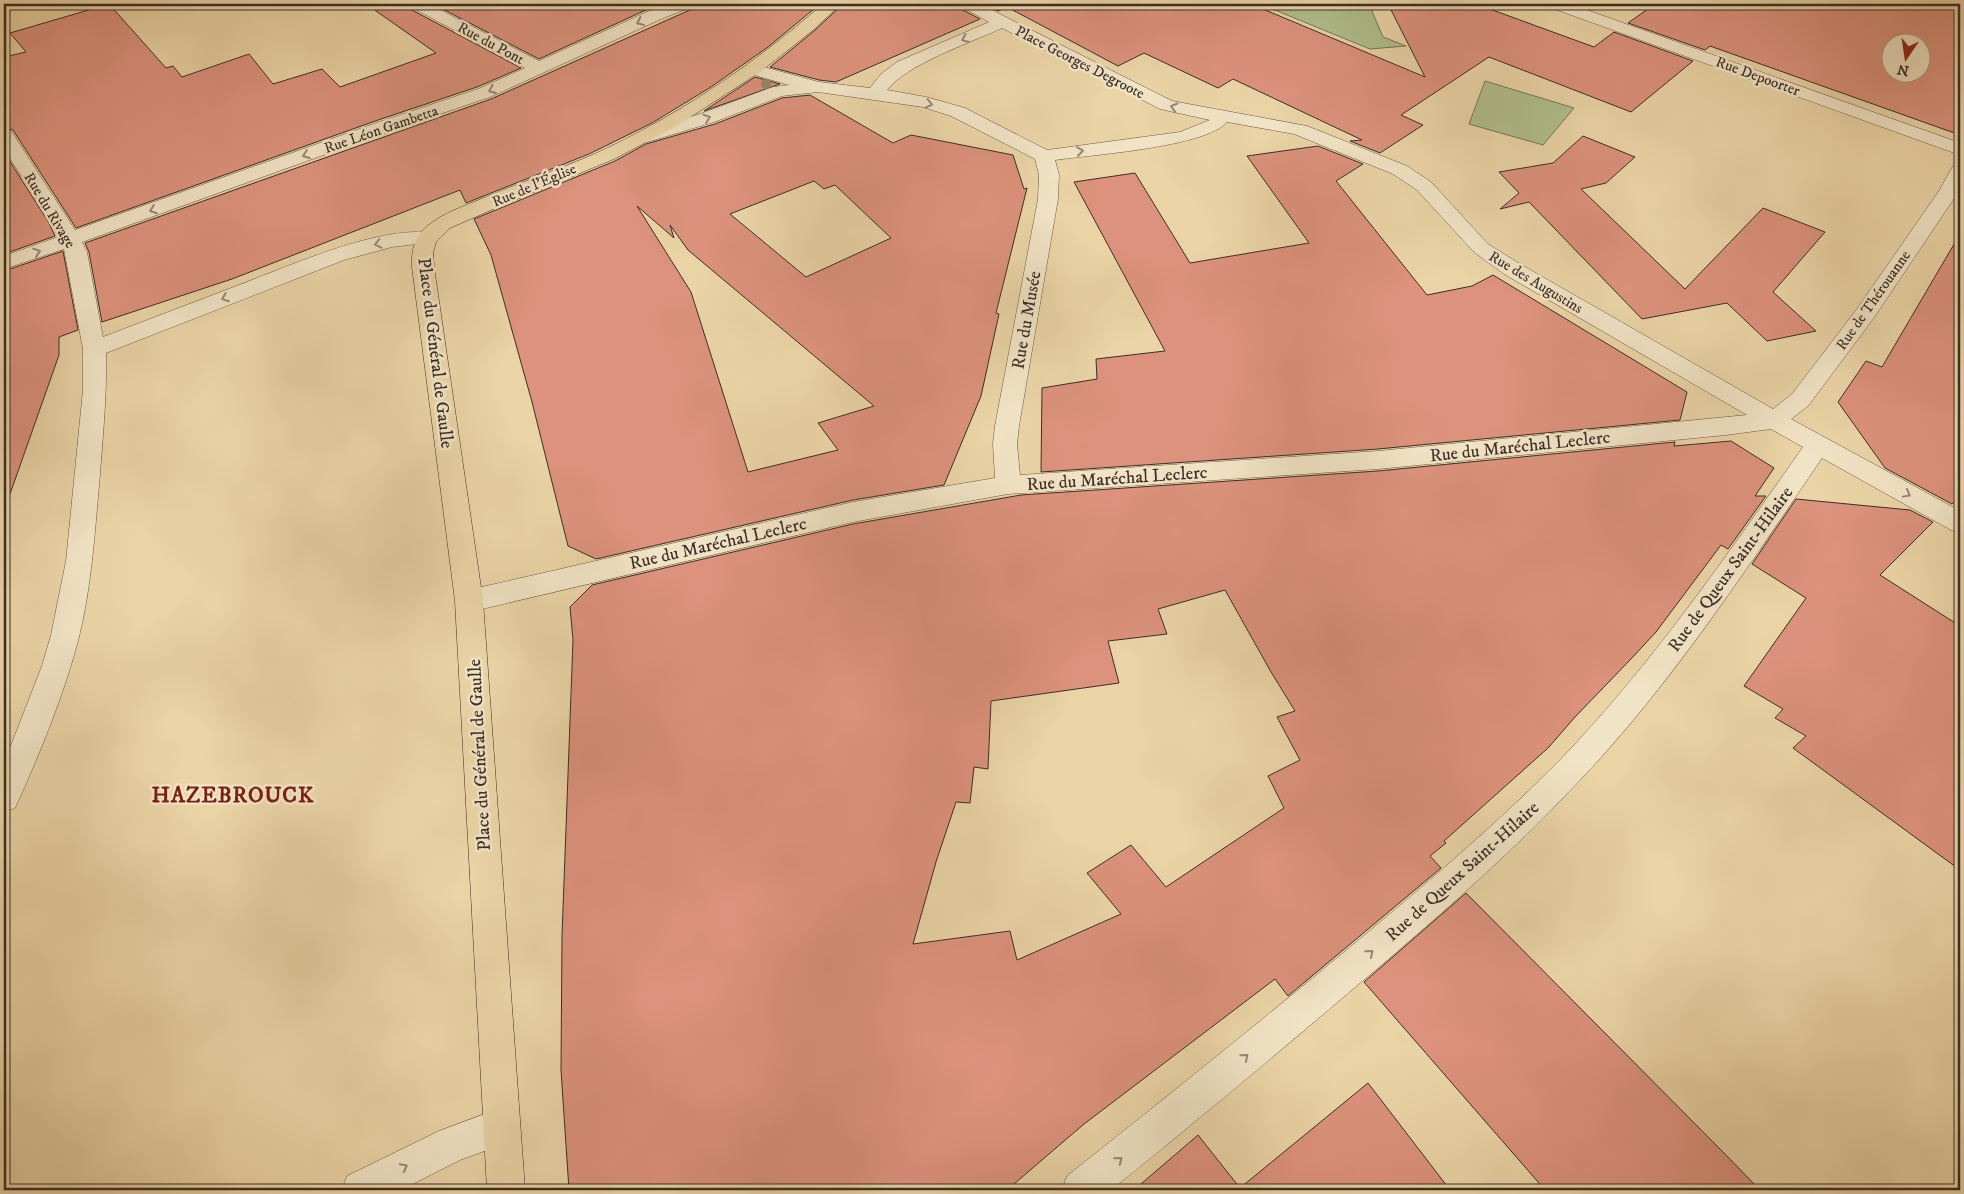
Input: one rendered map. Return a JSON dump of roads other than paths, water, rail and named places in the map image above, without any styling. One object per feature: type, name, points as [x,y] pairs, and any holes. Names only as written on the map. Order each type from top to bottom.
[{"type":"main road","name":"Rue de l'Église","points":[[426,238],[438,227],[455,218],[644,138],[698,106],[753,68],[833,4]]},
{"type":"main road","name":"Place du Général de Gaulle","points":[[426,238],[421,257],[469,601],[506,1190]]},
{"type":"street","name":"Rue du Pont","points":[[417,4],[539,68]]},
{"type":"street","name":"Rue Léon Gambetta","points":[[4,264],[386,126],[484,94],[655,15],[685,4]]},
{"type":"street","points":[[968,4],[1002,22]]},
{"type":"street","name":"Rue Depoorter","points":[[1555,4],[1960,149]]},
{"type":"street","name":"Place Georges Degroote","points":[[875,94],[887,78],[903,66],[1002,22],[1152,99],[1184,110],[1222,117]]},
{"type":"street","name":"Rue de l'Église","points":[[753,68],[818,88]]},
{"type":"street","name":"Rue de l'Église","points":[[644,138],[707,118],[779,91],[818,88],[875,94]]},
{"type":"street","points":[[875,94],[926,102],[958,112],[1044,156],[1183,137],[1209,128],[1222,117]]},
{"type":"street","name":"Rue des Augustins","points":[[1222,117],[1268,123],[1300,130],[1381,162],[1414,178],[1424,186],[1468,236],[1496,259],[1774,420],[1960,523]]},
{"type":"street","name":"Rue du Rivage","points":[[4,135],[70,240],[79,264],[94,349]]},
{"type":"street","name":"Rue du Musée","points":[[1008,485],[1005,444],[1048,198],[1049,176],[1044,156]]},
{"type":"street","name":"Rue de Thérouanne","points":[[1774,420],[1794,406],[1808,392],[1865,314],[1959,176]]},
{"type":"street","name":"Place du Général de Gaulle","points":[[94,349],[337,255],[392,241],[426,238]]},
{"type":"street","points":[[4,798],[28,742],[56,666],[73,594],[83,526],[95,390],[94,349]]},
{"type":"street","name":"Rue du Maréchal Leclerc","points":[[469,601],[853,512],[1008,485],[1378,460],[1726,427],[1774,420]]},
{"type":"street","name":"Rue de Queux Saint-Hilaire","points":[[1081,1190],[1193,1101],[1494,847],[1578,761],[1654,673],[1709,602],[1818,445]]},
{"type":"street","points":[[361,1190],[452,1144],[501,1127]]},
{"type":"district","name":"HAZEBROUCK","points":[[233,794]]}]
